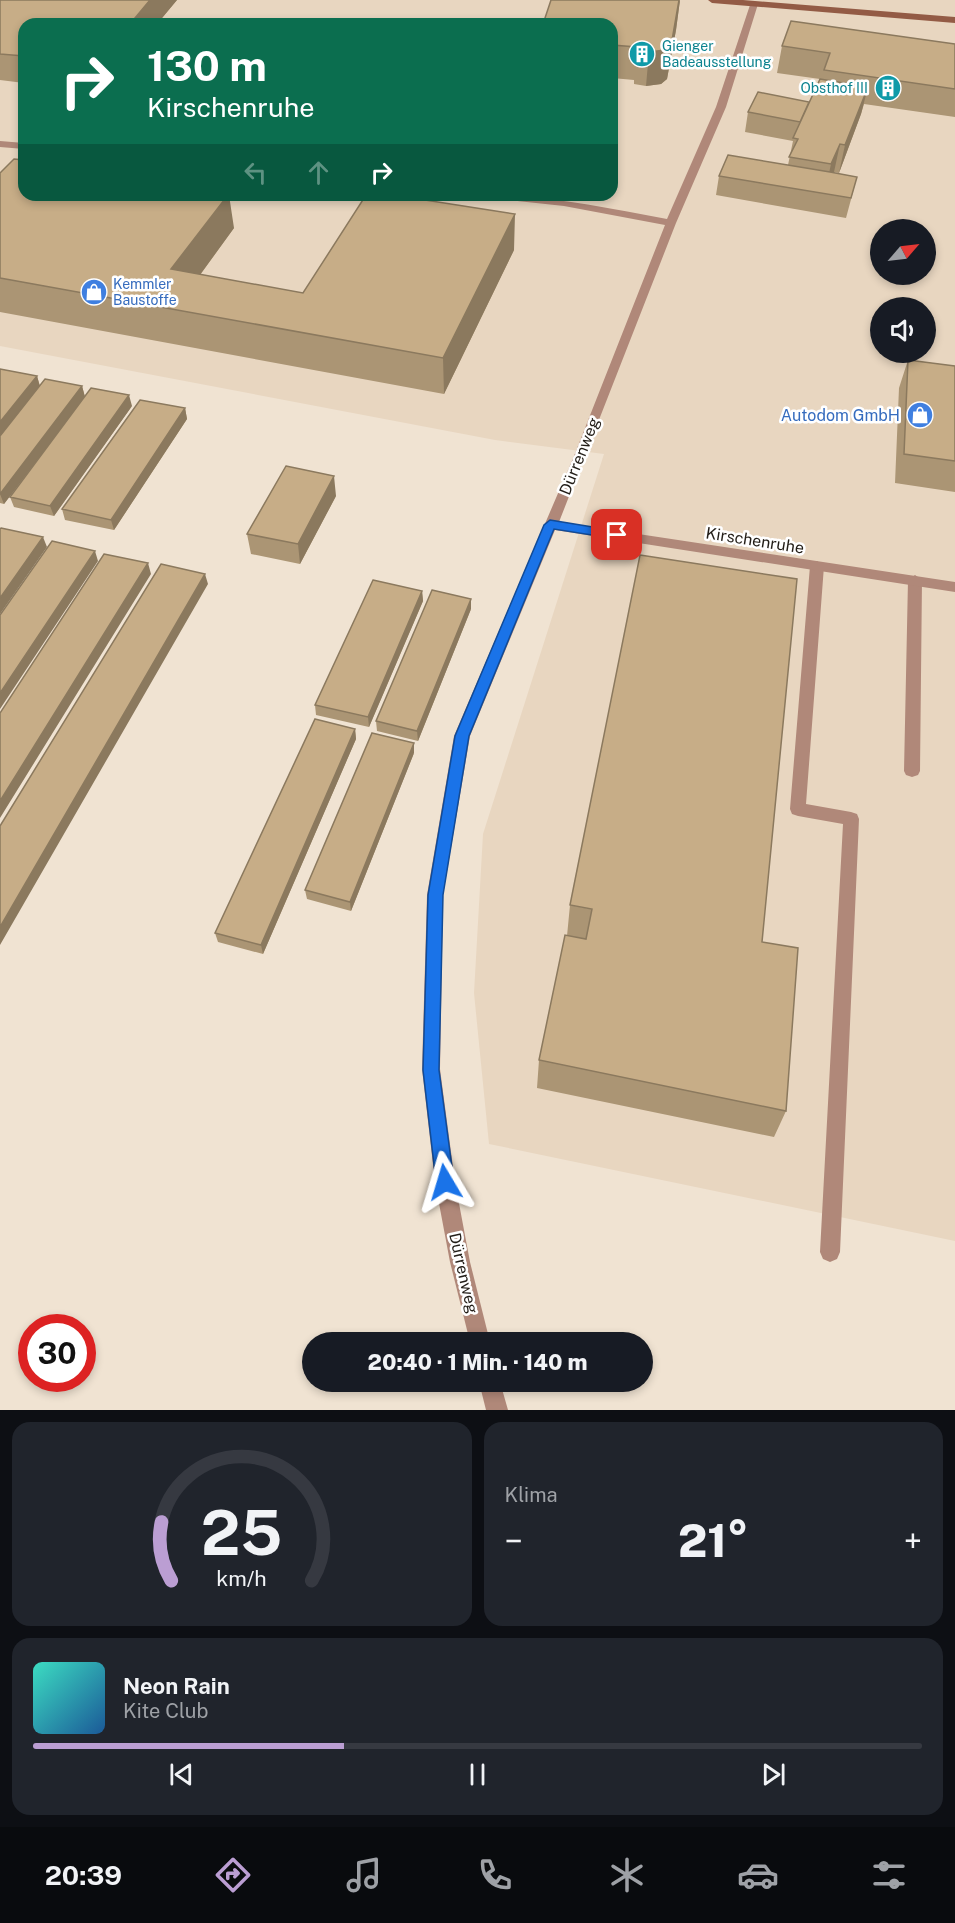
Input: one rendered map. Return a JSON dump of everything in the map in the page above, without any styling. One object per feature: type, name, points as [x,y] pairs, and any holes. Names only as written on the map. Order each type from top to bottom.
[{"type":"street","points":[[712,0],[955,20]]},
{"type":"street","name":"Dürrenweg","points":[[478,1332],[460,1262],[445,1182],[431,1070],[435,895],[462,736],[580,456],[671,223],[721,107],[754,4]]},
{"type":"street","points":[[0,144],[18,146]]},
{"type":"street","points":[[545,201],[671,223]]},
{"type":"street","name":"Kirschenruhe","points":[[550,525],[955,587]]},
{"type":"street","points":[[818,566],[798,809],[851,819],[830,1252]]},
{"type":"street","points":[[912,771],[915,580]]},
{"type":"street","points":[[492,1392],[497,1410]]},
{"type":"shaded area","points":[[0,0],[955,0],[955,1241],[489,1144],[474,993],[483,834],[604,454],[495,440],[0,346]]},
{"type":"building","points":[[0,0],[150,0],[135,18],[18,18],[18,56],[0,54]]},
{"type":"building","points":[[551,0],[679,0],[671,46],[665,50],[637,51],[637,47],[618,45],[618,18],[545,18]]},
{"type":"building","points":[[791,21],[955,44],[955,89],[824,70],[830,53],[782,46]]},
{"type":"building","points":[[820,79],[868,87],[845,145],[840,144],[831,164],[789,157],[798,139],[793,138]]},
{"type":"building","points":[[758,92],[809,102],[800,122],[748,112]]},
{"type":"building","points":[[728,155],[857,177],[851,198],[719,176]]},
{"type":"building","name":"Kemmler Baustoffe","points":[[14,159],[18,159],[18,201],[223,201],[171,269],[303,293],[362,201],[432,201],[515,214],[443,358],[0,278],[0,173]]},
{"type":"building","points":[[908,363],[955,366],[955,461],[904,454]]},
{"type":"building","points":[[0,369],[37,376],[0,422]]},
{"type":"building","points":[[45,379],[82,386],[0,494],[0,436]]},
{"type":"building","points":[[91,388],[129,395],[50,506],[10,497]]},
{"type":"building","points":[[140,400],[185,408],[111,520],[62,509]]},
{"type":"building","points":[[286,466],[334,476],[298,544],[247,534]]},
{"type":"building","points":[[0,529],[43,537],[0,598]]},
{"type":"building","points":[[52,541],[95,551],[0,693],[0,615]]},
{"type":"building","points":[[104,554],[148,563],[0,801],[0,713]]},
{"type":"building","points":[[640,555],[797,579],[762,942],[798,948],[786,1111],[539,1060],[565,935],[586,939],[592,909],[570,905]]},
{"type":"building","points":[[161,564],[205,574],[0,927],[0,826]]},
{"type":"building","points":[[373,580],[422,591],[368,717],[315,705]]},
{"type":"building","points":[[432,590],[471,599],[417,731],[376,721]]},
{"type":"building","points":[[315,719],[355,729],[261,945],[215,933]]},
{"type":"building","points":[[372,733],[414,743],[350,902],[305,890]]},
{"type":"place","name":"Gienger Badeausstellung","points":[[642,54]]},
{"type":"place","name":"Obsthof III","points":[[888,88]]},
{"type":"place","name":"Kemmler Baustoffe","points":[[94,292]]},
{"type":"place","name":"Autodom GmbH","points":[[920,415]]},
{"type":"route","points":[[445,1182],[431,1070],[435,895],[462,736],[550,525],[617,535]]}]
